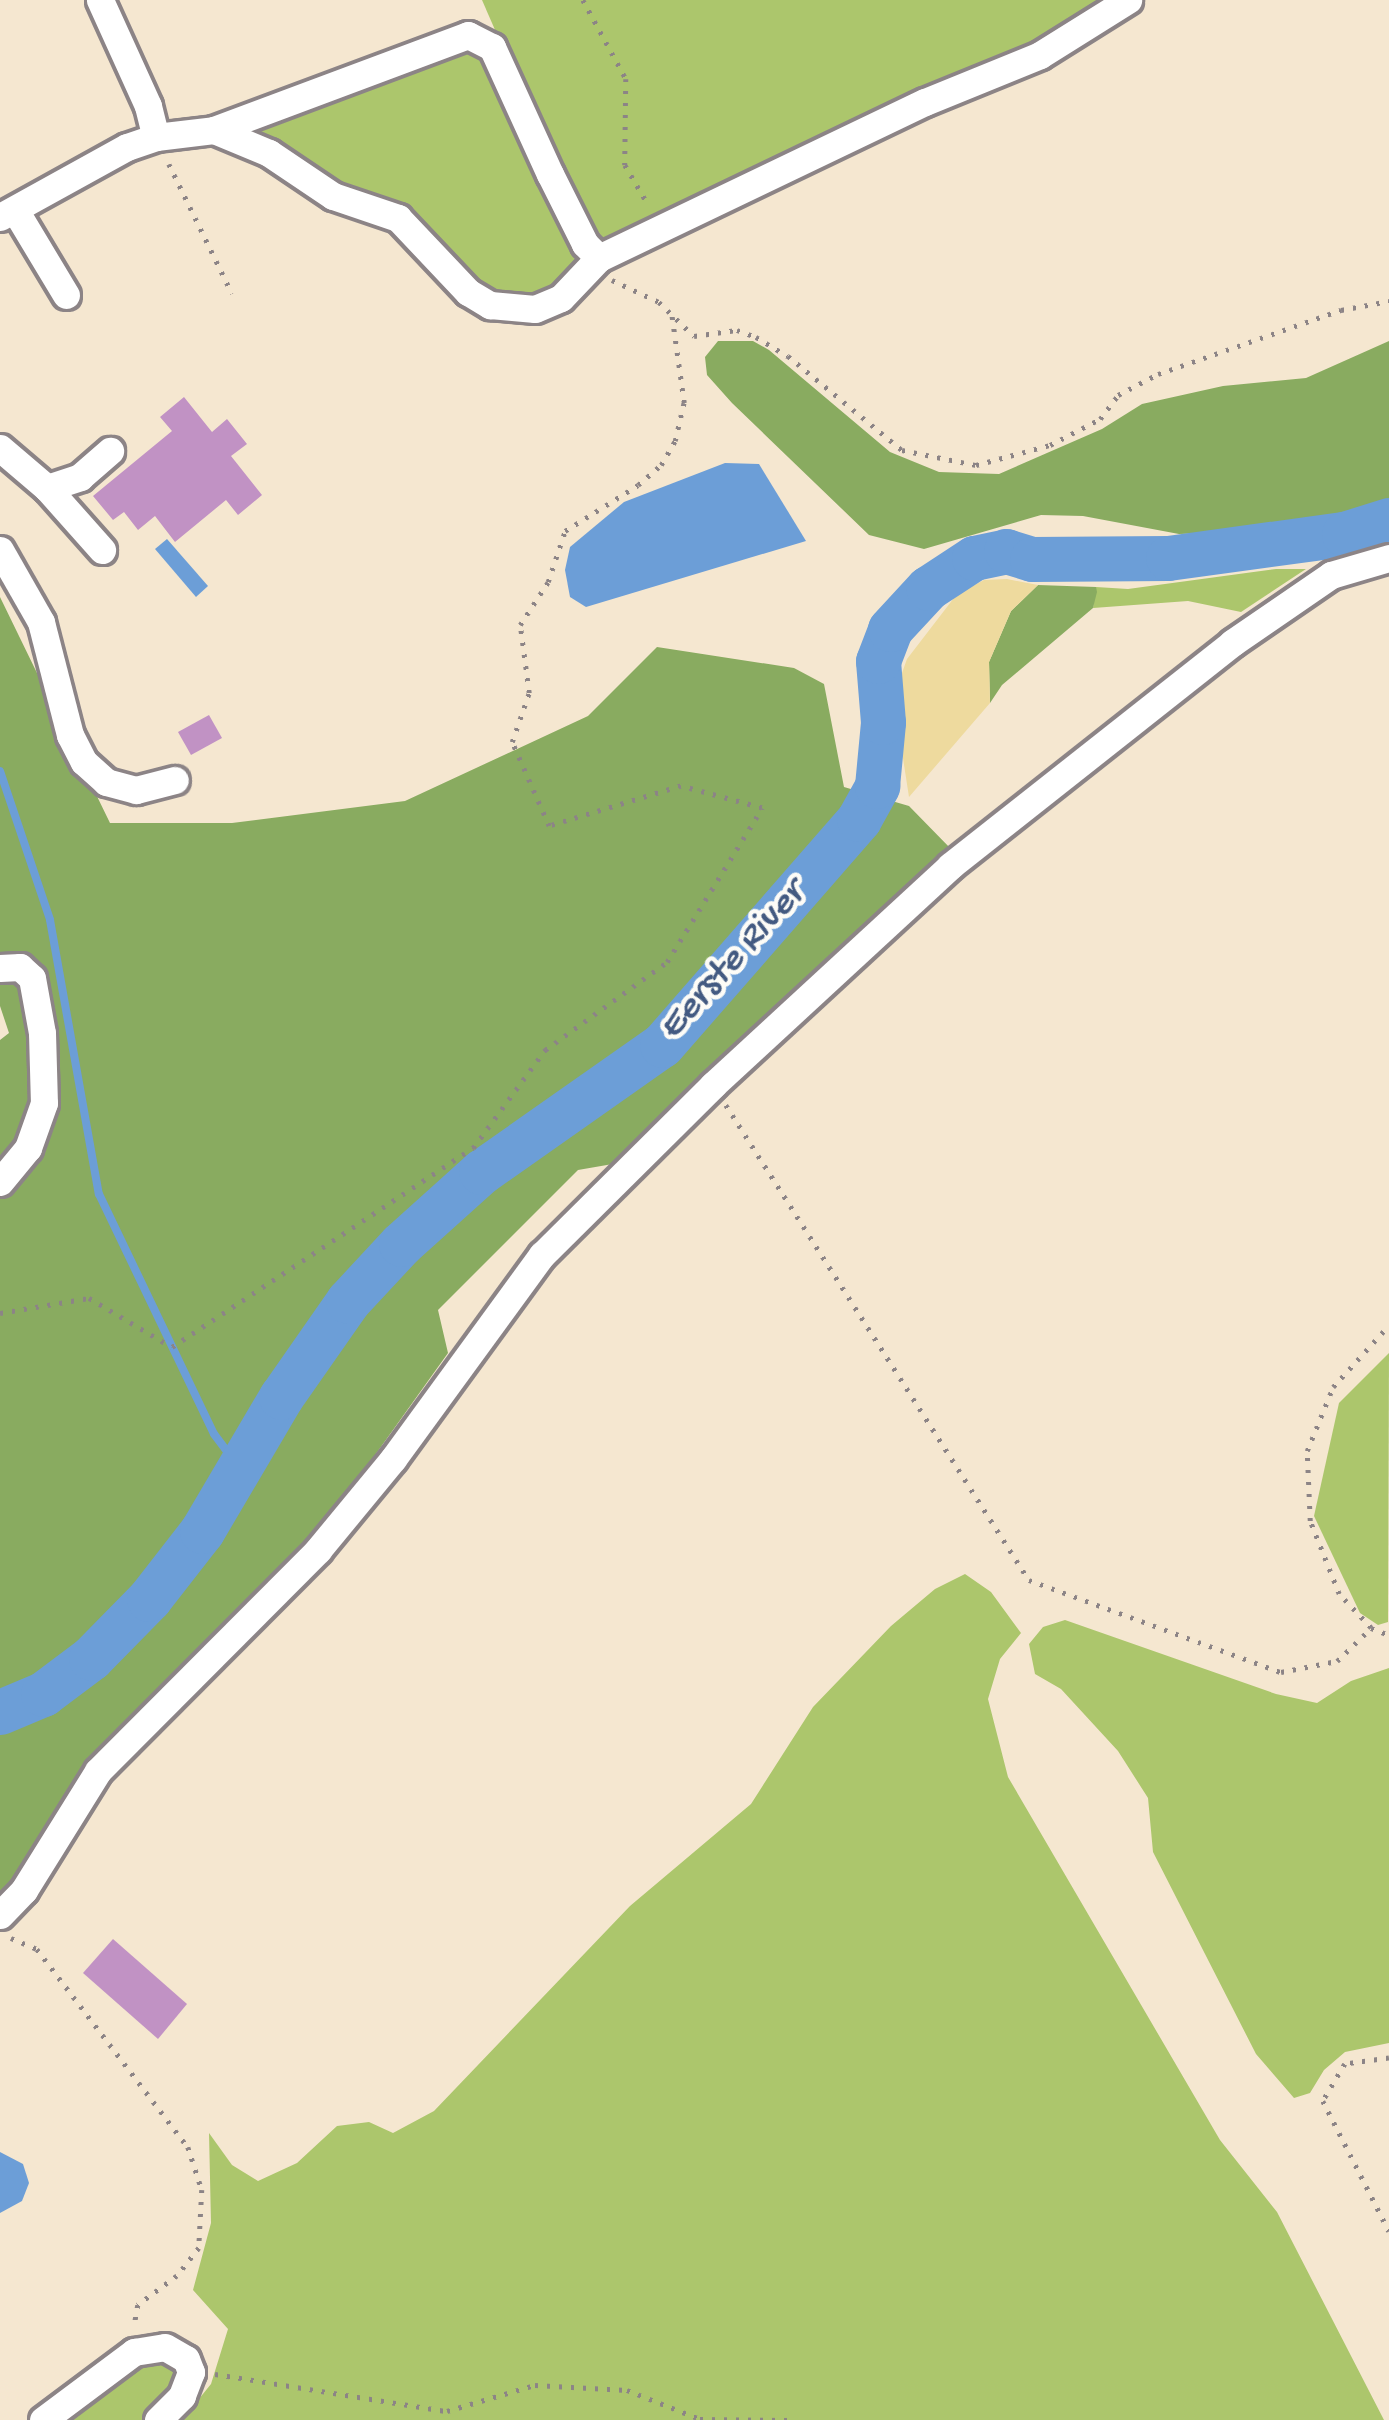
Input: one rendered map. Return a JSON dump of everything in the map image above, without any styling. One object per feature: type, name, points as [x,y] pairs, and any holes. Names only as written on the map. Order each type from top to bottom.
[{"type":"street","points":[[100,0],[148,106],[156,137]]},
{"type":"street","points":[[214,130],[269,154],[333,196],[398,218],[468,292],[490,305],[535,309],[561,298],[593,267],[661,224],[1040,56],[1128,0]]},
{"type":"street","points":[[67,295],[8,214],[128,147],[156,137],[214,130],[457,37],[475,36],[492,46],[593,267]]},
{"type":"street","points":[[0,448],[47,488],[102,550]]},
{"type":"street","points":[[47,488],[80,477],[110,451]]},
{"type":"street","points":[[0,550],[41,622],[70,735],[85,762],[106,782],[136,790],[175,780]]},
{"type":"street","points":[[0,1915],[24,1890],[98,1771],[318,1550],[393,1459],[542,1255],[713,1085],[950,866],[1232,643],[1331,575],[1389,558]]},
{"type":"street","points":[[0,968],[20,967],[32,978],[42,1033],[44,1103],[28,1148],[0,1182]]},
{"type":"street","points":[[43,2420],[134,2352],[165,2348],[178,2352],[191,2372],[182,2396],[158,2420]]},
{"type":"path","points":[[583,0],[626,79],[625,165],[661,224]]},
{"type":"path","points":[[156,137],[232,292]]},
{"type":"path","points":[[593,267],[670,311],[694,336],[737,330],[788,356],[902,450],[976,465],[1050,445],[1100,419],[1118,395],[1158,374],[1342,310],[1389,301]]},
{"type":"path","points":[[0,1313],[89,1298],[172,1347],[473,1148],[545,1050],[667,962],[762,808],[681,786],[548,826],[512,742],[529,693],[520,625],[548,582],[566,531],[638,485],[661,465],[675,441],[683,403],[670,311]]},
{"type":"path","points":[[713,1085],[1029,1580],[1281,1672],[1337,1661],[1371,1628]]},
{"type":"path","points":[[1389,1324],[1333,1387],[1307,1451],[1310,1521],[1339,1594],[1371,1628],[1389,1635]]},
{"type":"path","points":[[0,1933],[37,1949],[188,2147],[202,2190],[199,2248],[177,2276],[138,2305],[131,2338],[134,2352]]},
{"type":"path","points":[[1389,2058],[1345,2064],[1323,2101],[1389,2231]]},
{"type":"path","points":[[191,2372],[249,2375],[447,2411],[535,2385],[627,2390],[700,2420],[793,2420]]},
{"type":"green space","points":[[482,0],[1117,0],[1067,34],[602,247],[572,207]]},
{"type":"green space","points":[[467,42],[489,56],[583,266],[562,289],[516,304],[465,277],[241,130]]},
{"type":"green space","points":[[718,341],[753,341],[769,350],[890,452],[939,472],[999,474],[1102,429],[1142,404],[1223,386],[1306,378],[1389,341],[1389,501],[1268,531],[1179,534],[1083,516],[1041,515],[924,549],[869,535],[732,403],[707,375],[705,357]]},
{"type":"green space","points":[[1306,569],[1241,612],[1188,601],[1093,608],[1096,587],[1128,589]]},
{"type":"green space","points":[[1038,585],[1096,587],[1093,608],[1002,685],[990,703],[989,662],[1011,611]]},
{"type":"green space","points":[[0,597],[110,823],[232,823],[405,801],[588,716],[657,647],[794,668],[824,684],[844,787],[909,806],[952,850],[726,1052],[630,1161],[578,1170],[438,1310],[448,1353],[310,1546],[113,1738],[0,1898],[0,1040],[9,1033],[0,1006]]},
{"type":"green space","points":[[1389,1353],[1388,1622],[1378,1625],[1360,1613],[1314,1516],[1339,1403]]},
{"type":"green space","points":[[965,1574],[991,1592],[1021,1633],[1000,1659],[988,1699],[1008,1777],[1220,2140],[1277,2212],[1384,2420],[182,2420],[211,2384],[228,2329],[193,2290],[211,2223],[209,2133],[232,2165],[258,2181],[297,2163],[337,2126],[369,2122],[393,2133],[434,2111],[630,1906],[751,1804],[813,1707],[891,1626],[935,1589]]},
{"type":"green space","points":[[1065,1620],[1276,1694],[1317,1703],[1351,1681],[1389,1668],[1389,2043],[1345,2052],[1324,2070],[1310,2093],[1294,2098],[1256,2054],[1153,1852],[1148,1798],[1118,1751],[1061,1689],[1035,1674],[1029,1644],[1043,1627]]},
{"type":"green space","points":[[163,2359],[179,2376],[151,2420],[68,2420],[127,2373]]},
{"type":"sand","points":[[984,580],[1038,585],[1011,611],[989,662],[990,703],[909,797],[896,713],[897,687],[907,659],[957,594]]},
{"type":"water","points":[[725,463],[759,464],[806,541],[586,607],[570,597],[565,570],[570,547],[624,502]]},
{"type":"water","points":[[167,539],[208,586],[196,597],[155,549]]},
{"type":"water","points":[[0,2152],[23,2164],[29,2183],[22,2201],[0,2213]]},
{"type":"building","points":[[184,397],[212,432],[227,419],[247,444],[231,456],[262,495],[238,515],[226,500],[175,542],[155,516],[138,530],[124,512],[113,520],[93,496],[172,431],[160,417]]},
{"type":"building","points":[[209,715],[222,738],[191,755],[178,732]]},
{"type":"building","points":[[113,1939],[187,2004],[158,2039],[83,1973]]},
{"type":"waterway","name":"Eerste River","points":[[0,1712],[43,1694],[91,1658],[149,1599],[202,1531],[281,1397],[348,1301],[401,1244],[481,1172],[662,1045],[859,819],[877,786],[883,722],[878,661],[890,629],[928,588],[974,558],[1006,551],[1032,559],[1168,558],[1344,534],[1389,520]]},
{"type":"waterway","points":[[0,771],[50,920],[99,1194],[214,1434],[241,1470]]}]
